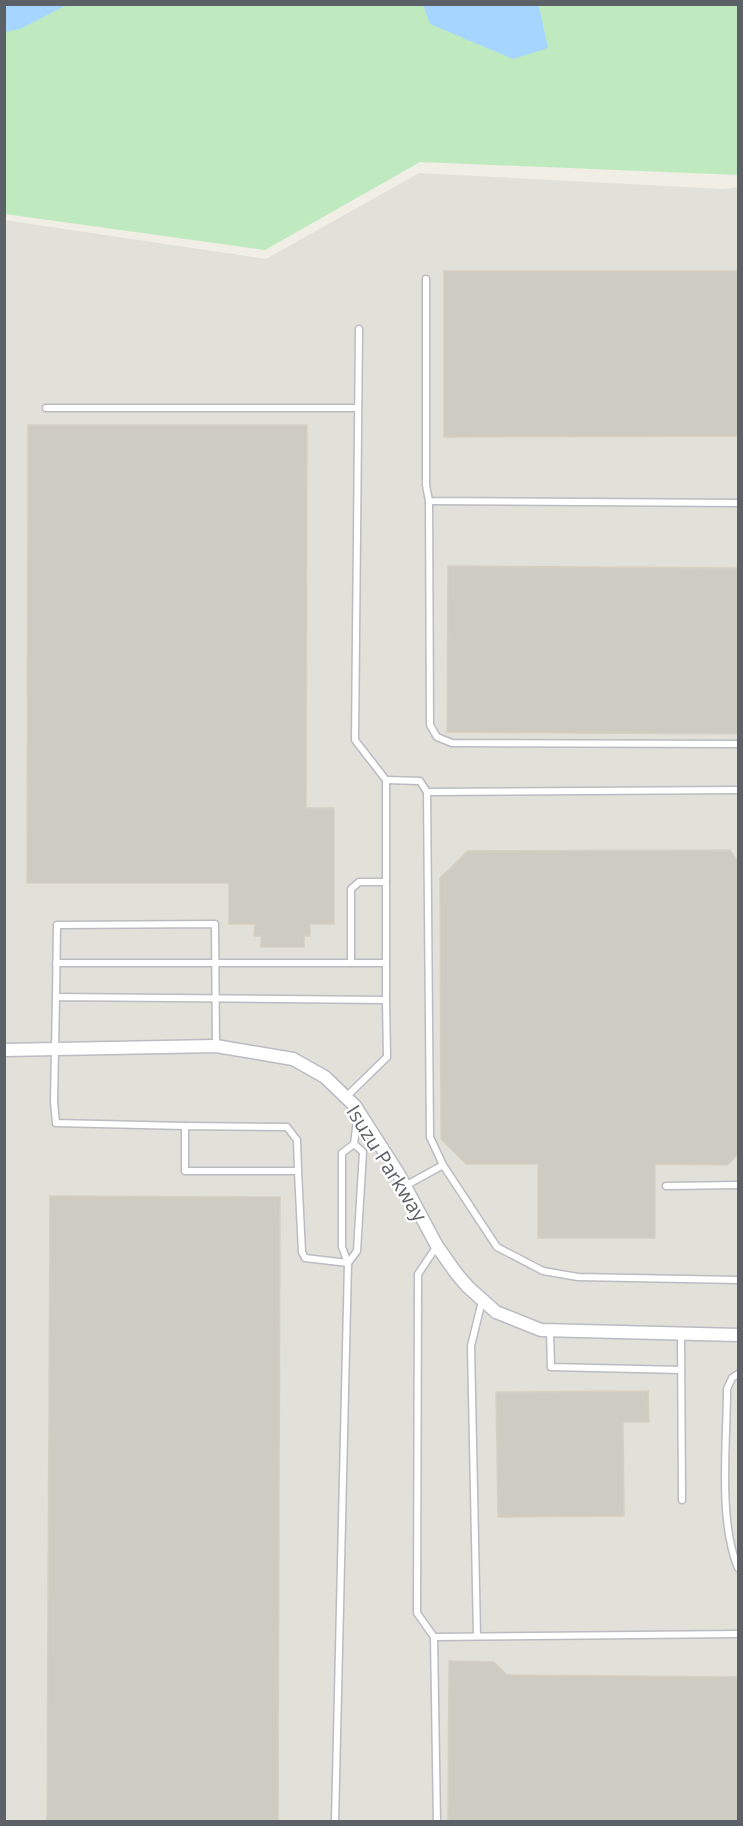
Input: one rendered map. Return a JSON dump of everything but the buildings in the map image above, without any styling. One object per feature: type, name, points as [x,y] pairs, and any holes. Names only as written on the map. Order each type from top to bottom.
[{"type":"street","name":"Isuzu Parkway","points":[[4,1050],[216,1046],[293,1059],[325,1077],[358,1112],[405,1186],[437,1246],[468,1287],[496,1312],[541,1330],[550,1331],[738,1335]]},
{"type":"lane","points":[[426,279],[426,485],[429,501],[430,725],[438,737],[452,743],[738,744]]},
{"type":"lane","points":[[345,1097],[387,1057],[386,780],[355,740],[359,329]]},
{"type":"lane","points":[[46,408],[358,408]]},
{"type":"lane","points":[[429,501],[738,503]]},
{"type":"lane","points":[[386,780],[420,781],[427,792],[430,1137],[443,1165],[497,1247],[543,1271],[578,1277],[738,1280]]},
{"type":"lane","points":[[427,792],[738,790]]},
{"type":"lane","points":[[351,963],[351,889],[358,882],[386,882]]},
{"type":"lane","points":[[216,1046],[215,924],[57,925],[54,1109],[56,1123],[286,1127],[297,1140],[302,1252],[305,1258],[348,1263]]},
{"type":"lane","points":[[56,963],[386,963]]},
{"type":"lane","points":[[56,997],[386,1000]]},
{"type":"lane","points":[[335,1821],[348,1263],[342,1247],[342,1153],[354,1144],[358,1112]]},
{"type":"lane","points":[[185,1125],[185,1171],[298,1171]]},
{"type":"lane","points":[[348,1263],[357,1251],[363,1152],[354,1144]]},
{"type":"lane","points":[[405,1186],[443,1165]]},
{"type":"lane","points":[[666,1185],[738,1185]]},
{"type":"lane","points":[[436,1821],[434,1637],[417,1613],[418,1274],[437,1246]]},
{"type":"lane","points":[[477,1635],[471,1346],[483,1300]]},
{"type":"lane","points":[[550,1331],[551,1367],[681,1370]]},
{"type":"lane","points":[[681,1334],[682,1500]]},
{"type":"lane","points":[[738,1374],[732,1378],[728,1389],[727,1519],[729,1541],[738,1568]]},
{"type":"lane","points":[[434,1637],[738,1634]]},
{"type":"shaded area","points":[[419,173],[723,189],[738,187],[738,1821],[5,1821],[4,220],[266,259]]},
{"type":"green space","points":[[5,5],[738,5],[738,175],[420,162],[265,250],[5,214]]},
{"type":"water","points":[[4,5],[67,5],[20,29],[5,32]]},
{"type":"water","points":[[423,5],[541,5],[539,6],[548,48],[513,59],[430,24]]}]
